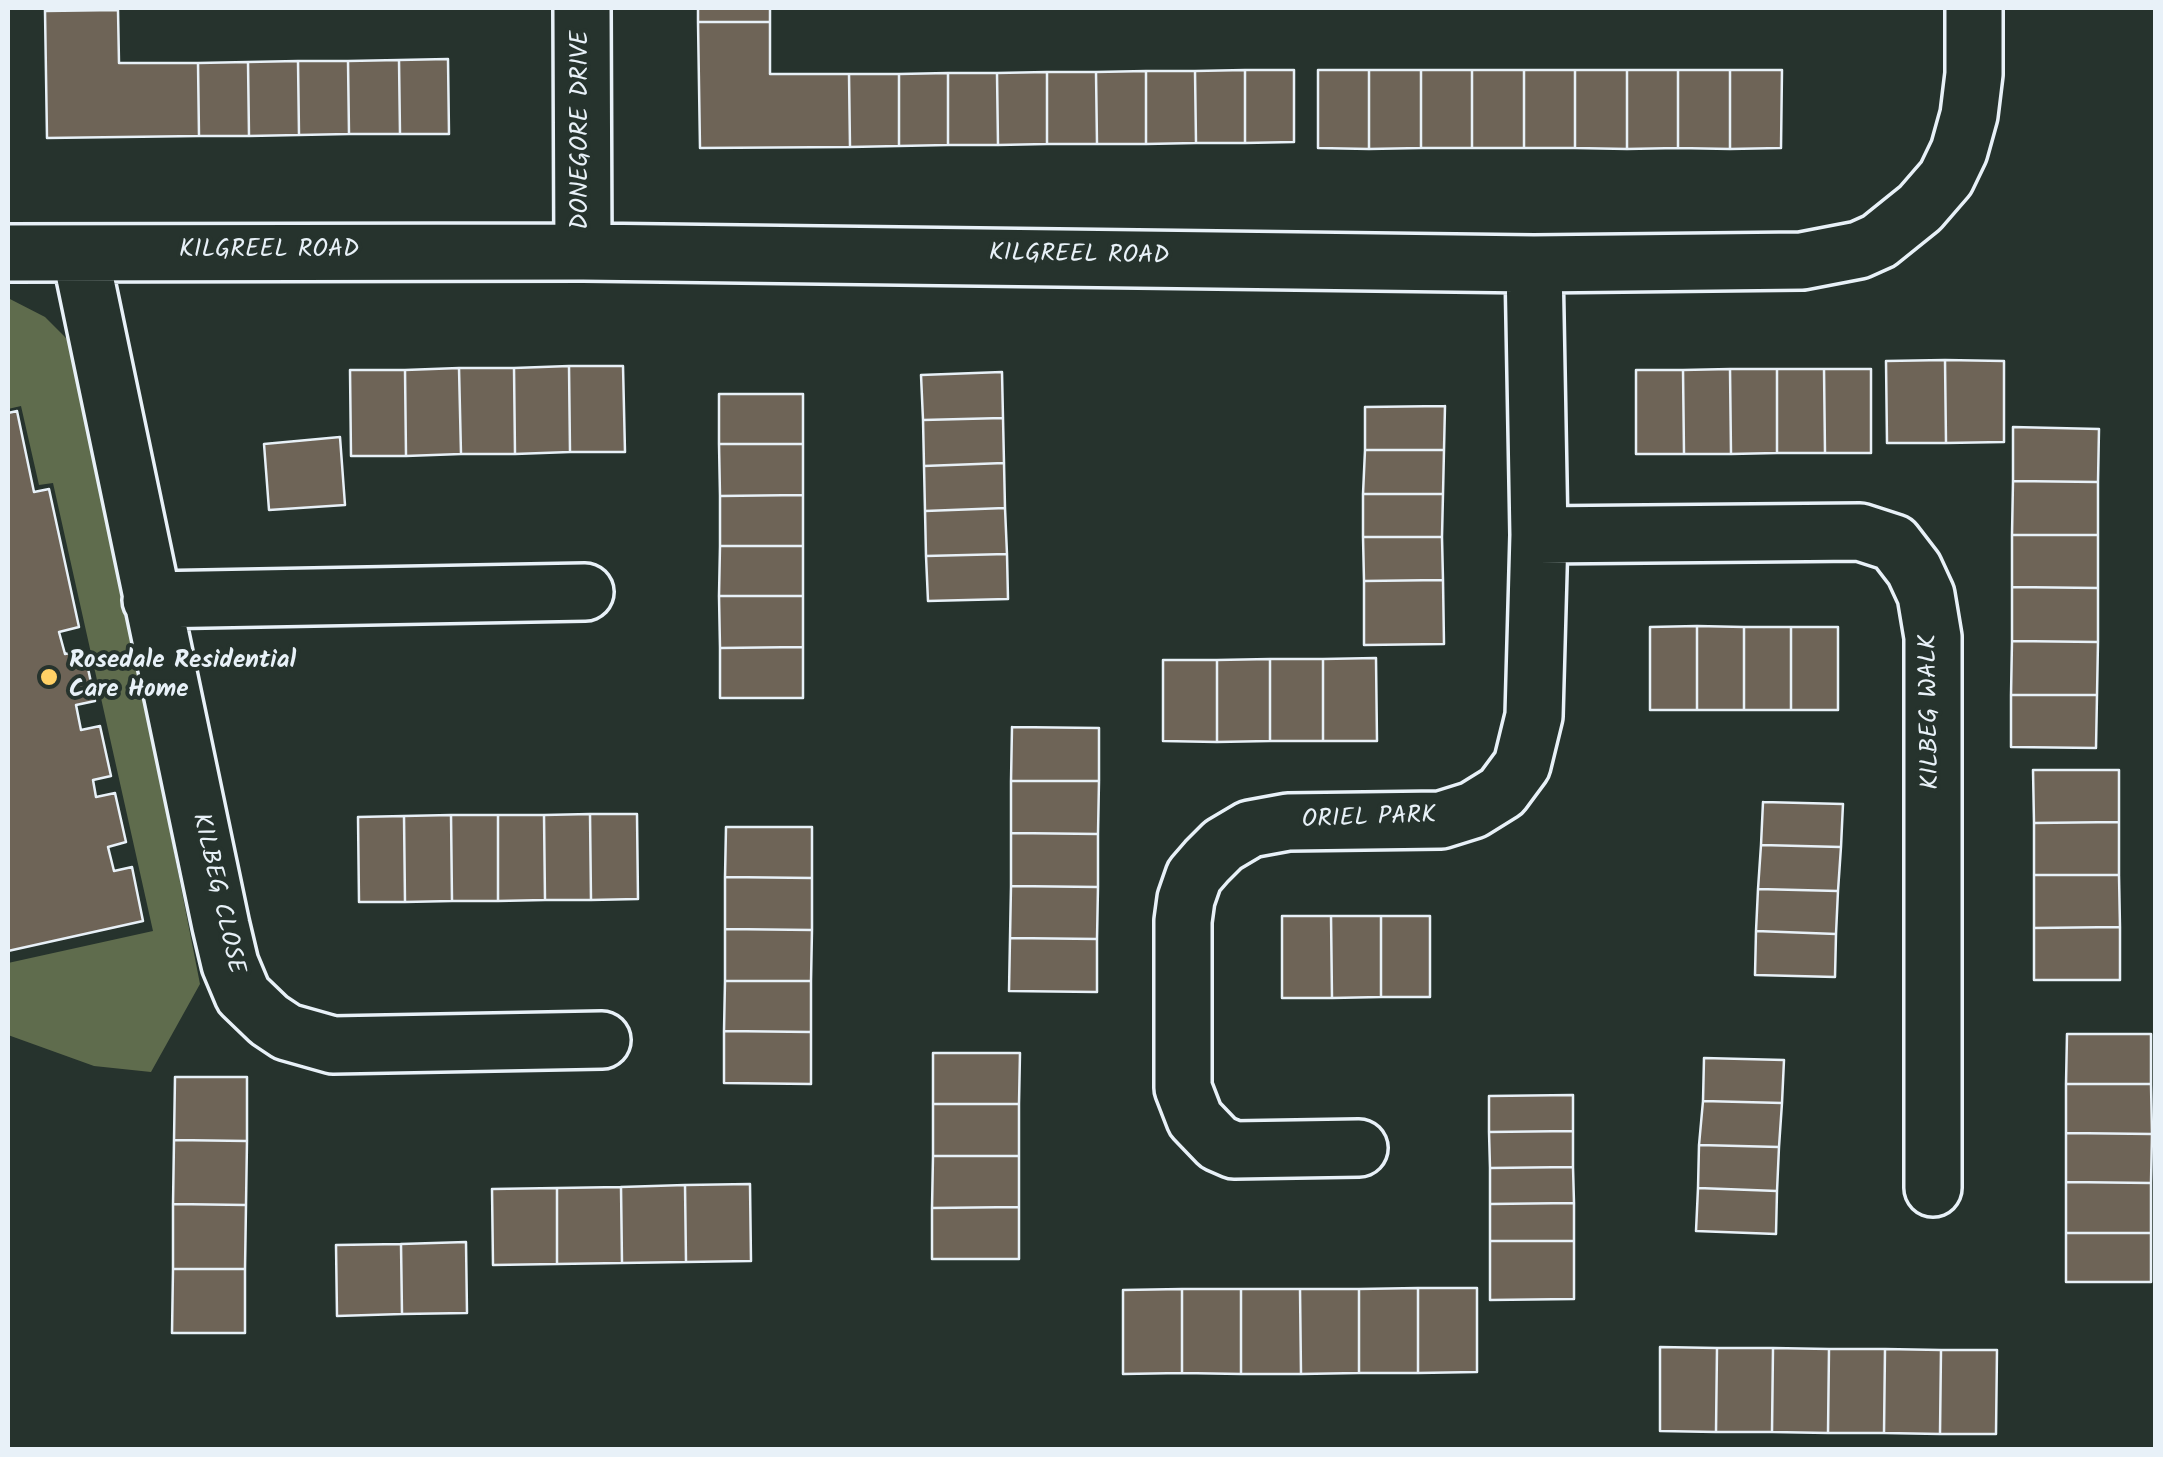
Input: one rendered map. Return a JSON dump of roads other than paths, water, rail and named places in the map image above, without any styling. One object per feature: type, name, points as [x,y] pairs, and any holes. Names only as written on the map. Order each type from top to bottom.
[{"type":"street","name":"DONEGORE DRIVE","points":[[582,8],[583,252]]},
{"type":"street","name":"KILGREEL ROAD","points":[[8,253],[583,252],[1534,264],[1802,261],[1860,250],[1879,240],[1920,208],[1946,178],[1969,115],[1974,74],[1974,8]]},
{"type":"street","name":"KILBEG CLOSE","points":[[80,253],[230,964],[242,995],[287,1032],[333,1045],[602,1040]]},
{"type":"street","name":"ORIEL PARK","points":[[1359,1148],[1234,1150],[1218,1142],[1194,1119],[1183,1088],[1183,921],[1189,888],[1194,876],[1223,845],[1250,829],[1268,824],[1428,822],[1463,814],[1502,792],[1522,765],[1534,716],[1539,535],[1534,264]]},
{"type":"street","name":"KILBEG WALK","points":[[1539,535],[1860,532],[1894,544],[1914,569],[1926,595],[1934,637],[1933,1188]]},
{"type":"street","points":[[151,600],[585,592]]},
{"type":"place","name":"Rosedale Residential Care Home","points":[[49,677]]}]
